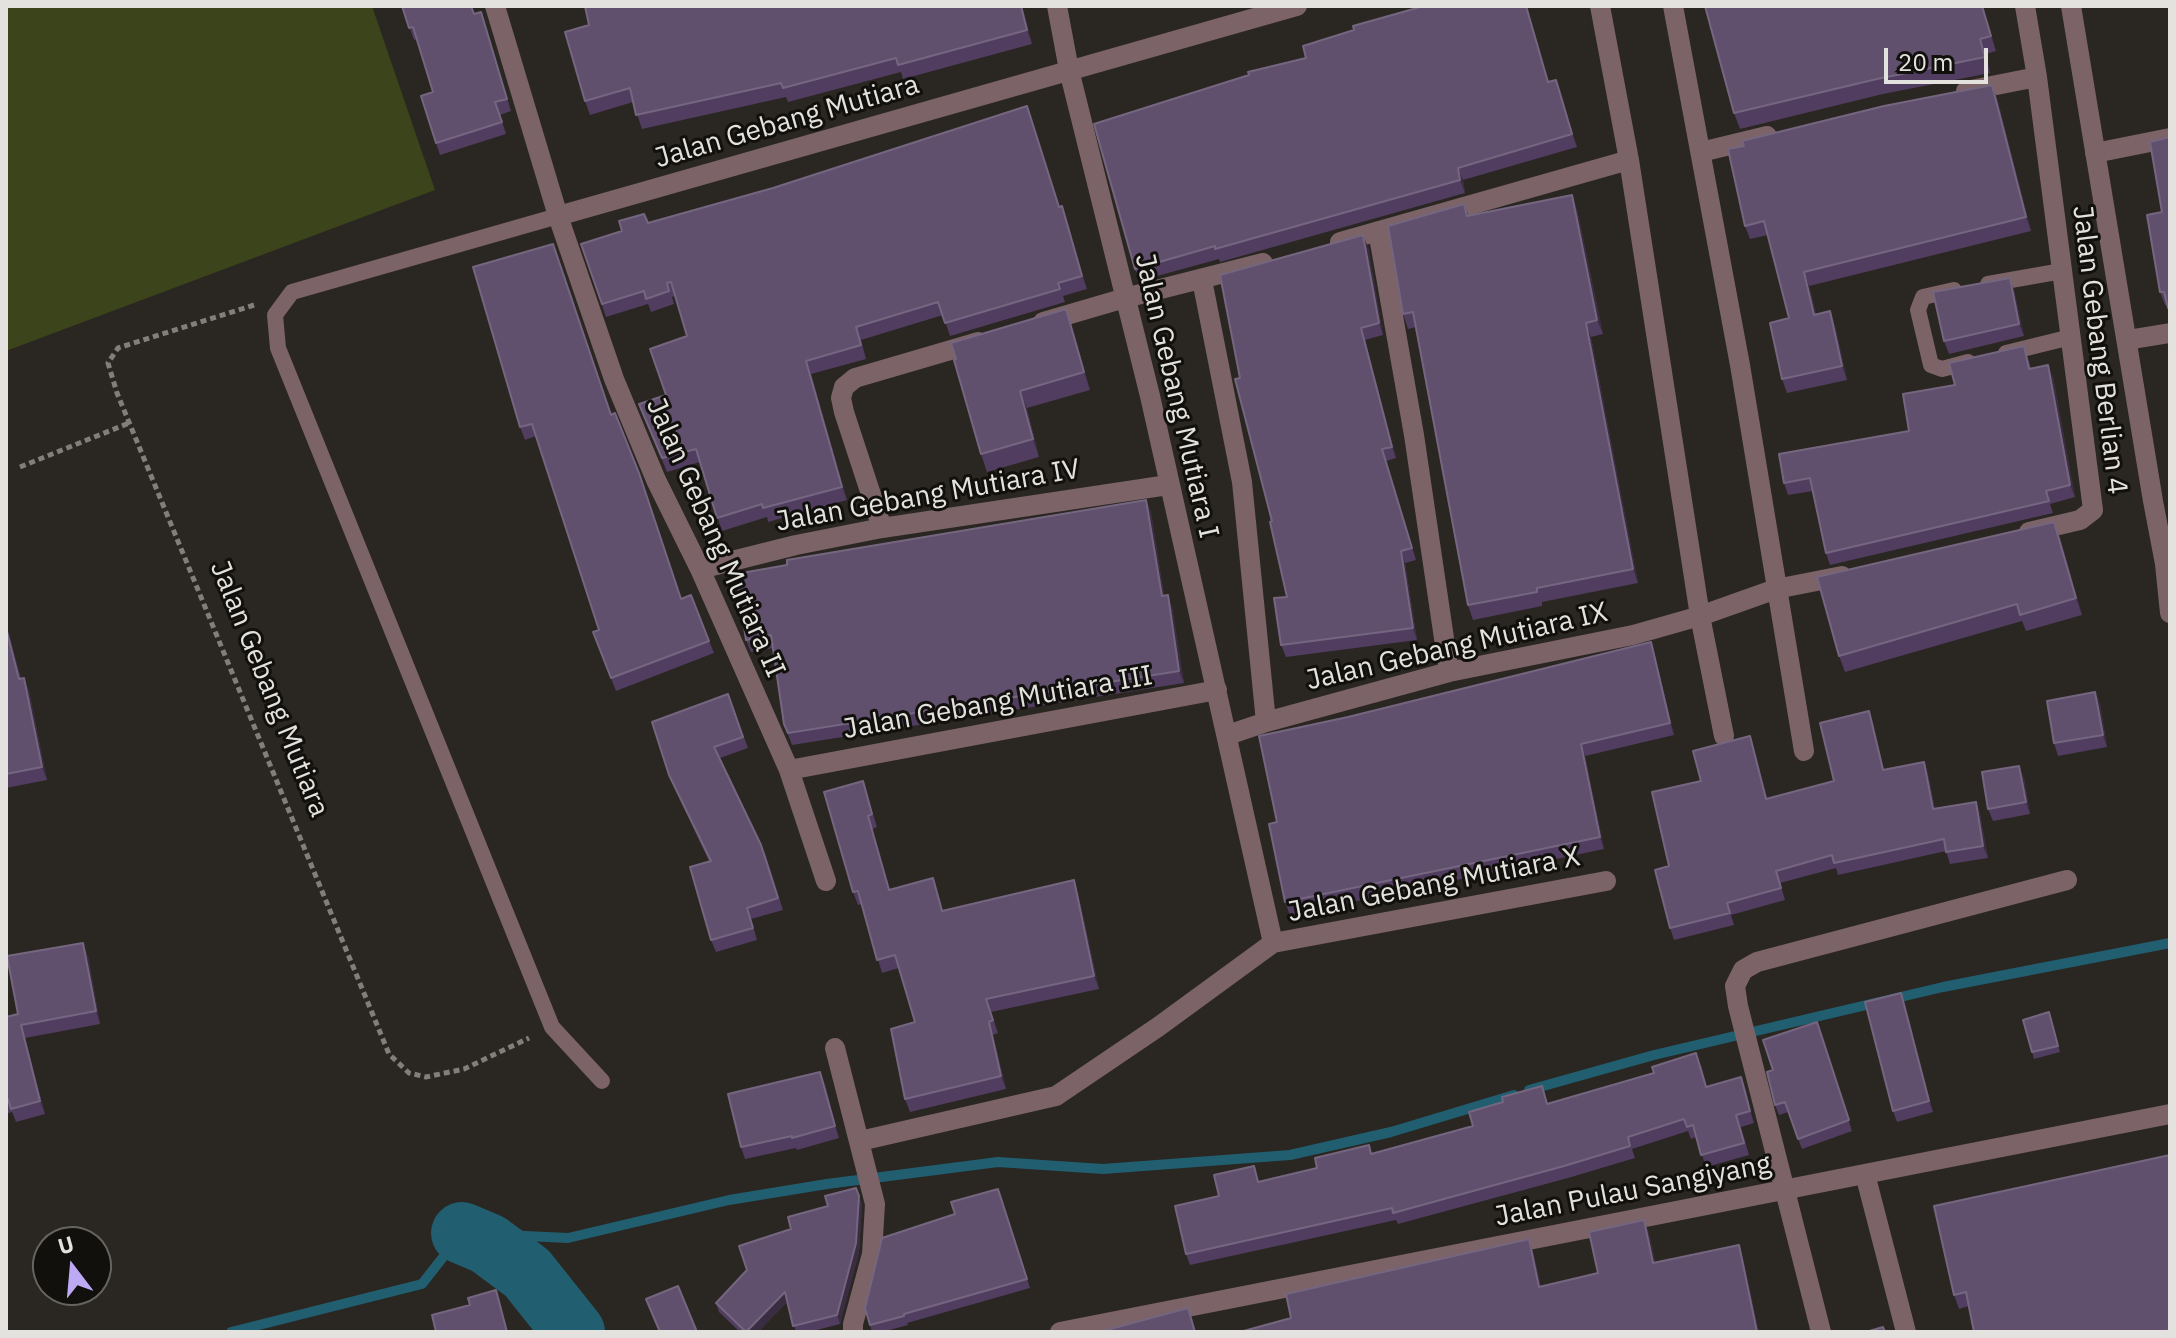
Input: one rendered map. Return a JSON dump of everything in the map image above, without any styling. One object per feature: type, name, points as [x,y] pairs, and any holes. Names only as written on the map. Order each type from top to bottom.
[{"type":"street","name":"Jalan Gebang Mutiara II","points":[[495,6],[558,216],[614,379],[656,480],[700,569],[789,770],[826,881]]},
{"type":"street","name":"Jalan Gebang Mutiara I","points":[[1057,6],[1069,70],[1228,735]]},
{"type":"street","name":"Jalan Gebang Mutiara","points":[[558,216],[1069,70],[1253,12],[1297,6]]},
{"type":"street","points":[[1600,6],[1629,160],[1700,616],[1724,736]]},
{"type":"street","points":[[1673,6],[1740,365],[1804,751]]},
{"type":"street","name":"Jalan Gebang Berlian 4","points":[[2004,537],[2080,520],[2093,510],[2025,6]]},
{"type":"street","points":[[2071,6],[2153,501],[2168,564],[2170,613]]},
{"type":"street","points":[[1946,95],[2037,77]]},
{"type":"street","points":[[1701,152],[1793,129]]},
{"type":"street","points":[[2095,153],[2170,138]]},
{"type":"street","points":[[1319,248],[1629,160]]},
{"type":"street","points":[[1378,231],[1414,435],[1449,672]]},
{"type":"street","points":[[1020,329],[1125,298],[1275,260]]},
{"type":"street","points":[[1202,280],[1242,482],[1266,722]]},
{"type":"street","points":[[2127,340],[2170,333]]},
{"type":"street","points":[[882,528],[844,412],[841,398],[844,387],[855,378],[990,338]]},
{"type":"street","name":"Jalan Gebang Mutiara IV","points":[[700,569],[882,528],[1168,485]]},
{"type":"street","points":[[1700,616],[1776,589],[1854,574]]},
{"type":"street","name":"Jalan Gebang Mutiara IX","points":[[1228,735],[1449,672],[1633,635],[1700,616]]},
{"type":"street","name":"Jalan Gebang Mutiara III","points":[[789,770],[1217,690]]},
{"type":"street","name":"Jalan Gebang Mutiara X","points":[[1228,735],[1273,943]]},
{"type":"street","points":[[1821,1332],[1738,1006],[1735,986],[1743,970],[1757,962],[2067,880]]},
{"type":"street","name":"Jalan Gebang Mutiara X","points":[[861,1144],[1056,1096],[1273,943],[1606,881]]},
{"type":"street","points":[[835,1048],[875,1204],[872,1254],[853,1332]]},
{"type":"street","name":"Jalan Pulau Sangiyang","points":[[1060,1332],[2170,1114]]},
{"type":"street","points":[[1865,1174],[1906,1332]]},
{"type":"lane","name":"Jalan Gebang Mutiara","points":[[292,292],[558,216]]},
{"type":"lane","points":[[2062,271],[1930,294],[1923,297],[1918,310],[1929,359],[1935,368],[2071,337]]},
{"type":"lane","points":[[292,292],[275,315],[278,348],[552,1027],[602,1081]]},
{"type":"path","name":"Jalan Gebang Mutiara","points":[[292,292],[118,348],[108,363],[129,423],[389,1054],[409,1073],[426,1077],[464,1069],[552,1027]]},
{"type":"path","points":[[20,467],[129,423]]},
{"type":"green space","points":[[6,6],[372,6],[435,190],[6,351]]},
{"type":"building","points":[[402,6],[471,6],[474,14],[481,12],[507,99],[495,102],[502,122],[436,143],[421,96],[433,92],[413,27],[409,28]]},
{"type":"building","points":[[585,6],[1021,6],[1027,30],[898,65],[896,58],[783,88],[781,83],[636,115],[630,88],[585,101],[565,32],[589,25]]},
{"type":"building","points":[[1424,6],[1526,6],[1548,82],[1556,80],[1572,134],[1458,168],[1460,180],[1135,269],[1094,124],[1249,75],[1248,72],[1306,58],[1303,46],[1354,30],[1353,26]]},
{"type":"building","points":[[1705,6],[1982,6],[1991,36],[1980,39],[1985,57],[1734,113]]},
{"type":"building","points":[[1992,85],[2026,217],[1804,272],[1814,315],[1830,311],[1842,366],[1782,379],[1770,323],[1789,318],[1764,221],[1745,226],[1728,149],[1744,146],[1742,141],[1884,106]]},
{"type":"building","points":[[1027,106],[1059,207],[1062,206],[1082,276],[1058,283],[1060,289],[945,323],[938,302],[856,327],[861,345],[806,361],[842,487],[763,508],[762,504],[717,518],[696,449],[662,458],[639,404],[666,395],[650,349],[687,336],[671,282],[667,283],[669,291],[646,299],[644,291],[602,304],[581,244],[622,231],[619,221],[644,214],[648,223],[773,188]]},
{"type":"building","points":[[2170,137],[2170,309],[2164,292],[2160,292],[2147,215],[2162,212],[2150,142]]},
{"type":"building","points":[[1572,195],[1597,320],[1586,323],[1633,569],[1468,605],[1413,312],[1403,314],[1388,226],[1464,204],[1467,216]]},
{"type":"building","points":[[1363,235],[1379,323],[1361,328],[1392,447],[1382,449],[1412,548],[1401,551],[1413,628],[1281,645],[1274,598],[1287,597],[1272,521],[1235,379],[1240,378],[1220,275]]},
{"type":"building","points":[[553,244],[611,415],[615,413],[639,473],[681,599],[691,595],[709,641],[611,678],[593,632],[599,630],[532,424],[520,427],[473,267]]},
{"type":"building","points":[[2010,278],[2019,324],[1944,341],[1933,292]]},
{"type":"building","points":[[1066,309],[1084,372],[1020,391],[1033,439],[981,454],[951,343]]},
{"type":"building","points":[[2024,346],[2029,369],[2048,365],[2070,485],[2046,491],[2049,501],[1826,553],[1810,478],[1784,483],[1779,454],[1909,431],[1903,394],[1955,385],[1949,363]]},
{"type":"building","points":[[1146,500],[1162,596],[1168,595],[1179,671],[788,733],[784,724],[771,635],[746,640],[736,574],[787,565],[787,560]]},
{"type":"building","points":[[2054,522],[2076,598],[2020,615],[2017,604],[1839,656],[1817,577]]},
{"type":"building","points":[[6,628],[19,679],[24,678],[42,767],[6,774]]},
{"type":"building","points":[[1651,642],[1670,723],[1581,744],[1600,837],[1285,902],[1269,824],[1277,822],[1259,736]]},
{"type":"building","points":[[2095,692],[2103,735],[2054,743],[2047,701]]},
{"type":"building","points":[[728,694],[743,737],[714,747],[761,845],[778,898],[747,908],[753,928],[711,940],[690,867],[711,861],[669,775],[652,722]]},
{"type":"building","points":[[1869,711],[1883,770],[1924,762],[1933,809],[1976,802],[1983,846],[1946,852],[1944,839],[1834,863],[1832,855],[1776,871],[1781,888],[1727,903],[1730,913],[1670,928],[1655,870],[1669,866],[1652,792],[1701,781],[1693,751],[1750,736],[1766,799],[1834,781],[1820,723]]},
{"type":"building","points":[[2019,766],[2026,802],[1988,809],[1982,772]]},
{"type":"building","points":[[863,781],[872,814],[868,816],[889,890],[933,878],[942,911],[1074,880],[1094,976],[986,999],[993,1020],[989,1022],[1001,1076],[905,1099],[891,1029],[915,1022],[895,955],[877,960],[858,891],[853,892],[824,792]]},
{"type":"building","points":[[83,943],[96,1011],[21,1025],[40,1101],[11,1109],[6,1100],[6,1017],[18,1014],[7,956]]},
{"type":"building","points":[[1901,993],[1929,1101],[1893,1111],[1865,1002]]},
{"type":"building","points":[[2049,1012],[2058,1046],[2032,1052],[2023,1020]]},
{"type":"building","points":[[1817,1022],[1849,1120],[1798,1139],[1785,1102],[1775,1105],[1767,1072],[1773,1070],[1763,1040]]},
{"type":"building","points":[[1696,1053],[1706,1087],[1741,1077],[1750,1111],[1736,1115],[1744,1143],[1701,1155],[1693,1125],[1687,1127],[1684,1119],[1628,1137],[1630,1146],[1393,1213],[1392,1208],[1186,1254],[1175,1206],[1219,1196],[1214,1175],[1254,1166],[1258,1182],[1317,1168],[1315,1158],[1369,1145],[1371,1154],[1473,1126],[1469,1112],[1503,1102],[1502,1097],[1542,1086],[1547,1104],[1654,1073],[1652,1067]]},
{"type":"building","points":[[820,1072],[835,1126],[741,1147],[728,1094]]},
{"type":"building","points":[[2170,1155],[2170,1330],[1974,1332],[1966,1292],[1954,1295],[1934,1206]]},
{"type":"building","points":[[856,1188],[859,1196],[856,1243],[837,1315],[793,1326],[785,1292],[746,1332],[716,1303],[747,1270],[739,1246],[791,1229],[788,1217],[828,1206],[825,1196]]},
{"type":"building","points":[[998,1189],[1027,1279],[870,1325],[865,1308],[882,1238],[955,1214],[951,1202]]},
{"type":"building","points":[[1644,1220],[1653,1263],[1739,1245],[1757,1332],[1240,1332],[1291,1318],[1286,1294],[1529,1239],[1539,1287],[1598,1273],[1589,1232]]},
{"type":"building","points":[[678,1286],[697,1332],[660,1332],[646,1299]]},
{"type":"building","points":[[496,1290],[507,1332],[436,1332],[432,1315],[470,1305],[468,1298]]},
{"type":"building","points":[[1188,1308],[1195,1332],[1099,1332]]},
{"type":"building","points":[[1883,1327],[1885,1332],[1866,1332]]},
{"type":"waterway","points":[[1529,1090],[1654,1055],[1943,987],[2170,943]]},
{"type":"waterway","points":[[231,1332],[422,1284],[462,1233],[568,1238],[729,1200],[998,1162],[1103,1169],[1290,1155],[1391,1132],[1514,1095]]},
{"type":"waterway","points":[[462,1233],[488,1244],[527,1273],[574,1332]]}]
